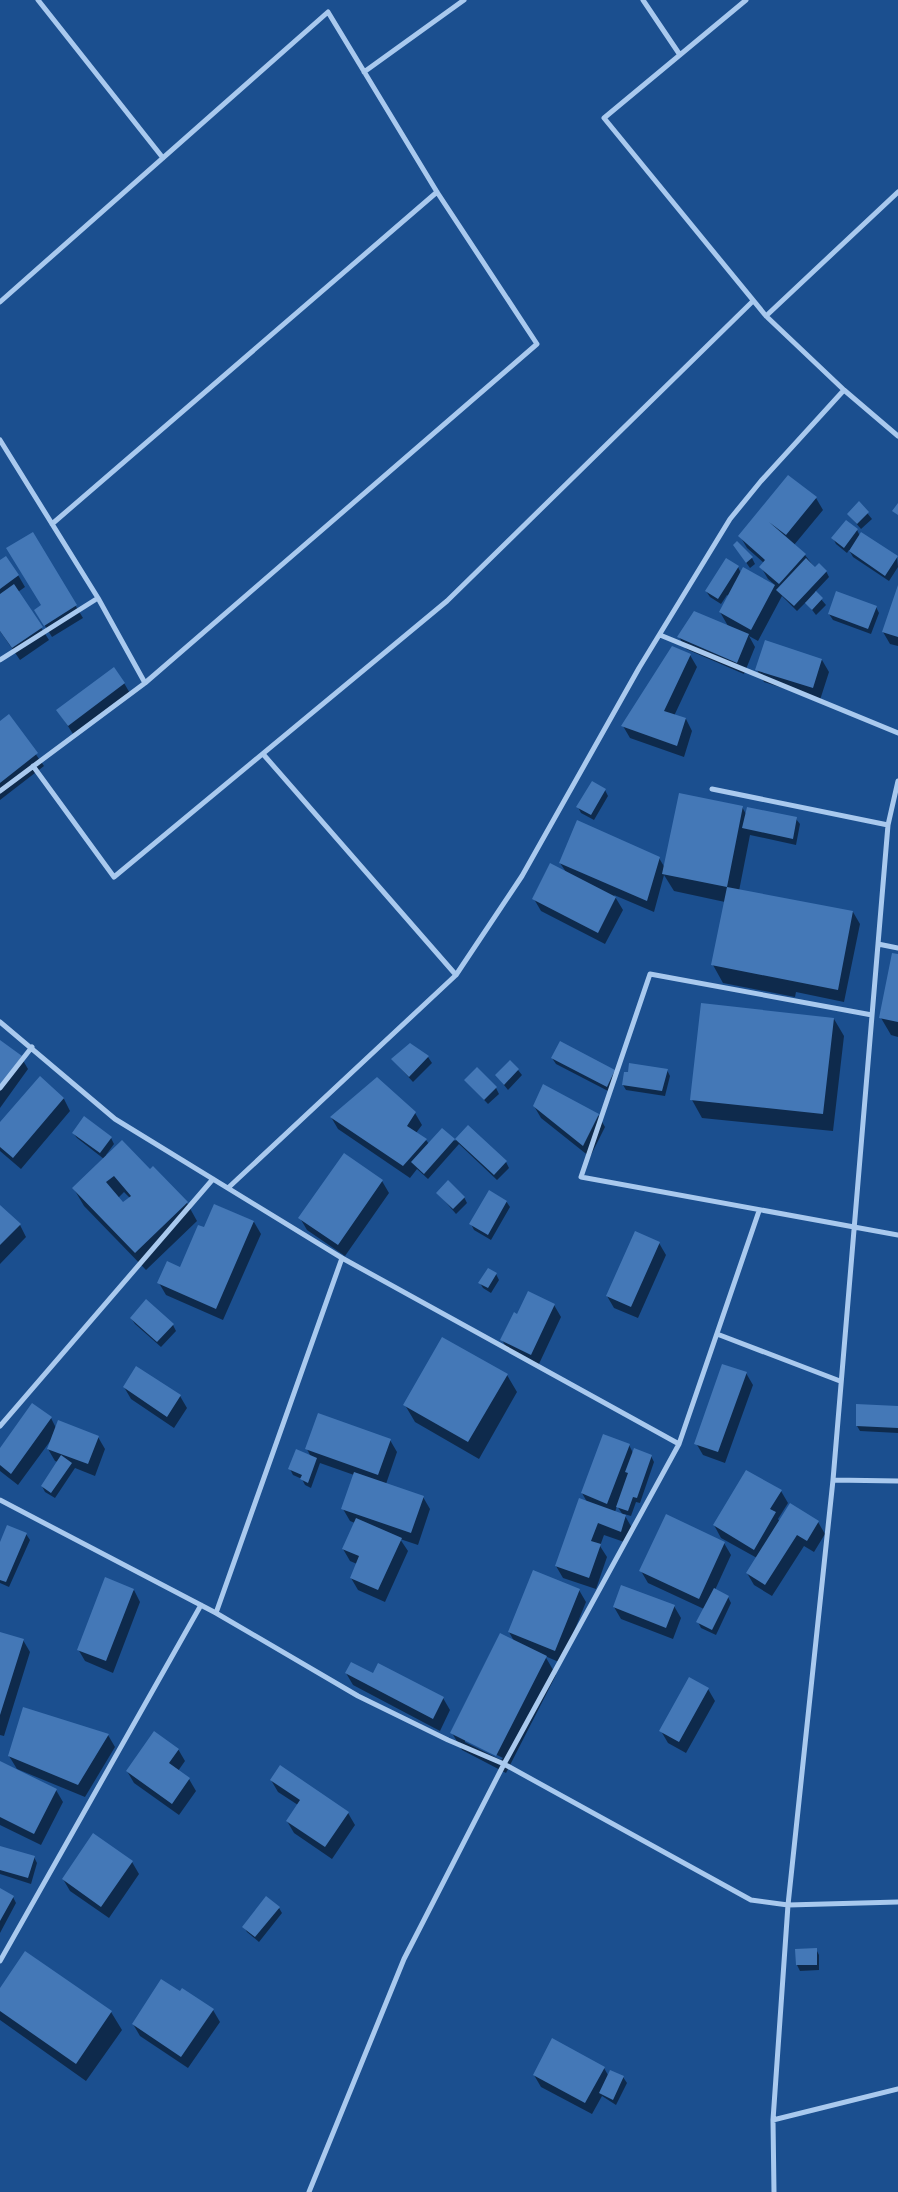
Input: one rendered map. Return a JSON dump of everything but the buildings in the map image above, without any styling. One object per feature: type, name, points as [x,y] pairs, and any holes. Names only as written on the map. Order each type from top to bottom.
[{"type":"street","points":[[38,0],[163,158]]},
{"type":"street","points":[[364,72],[464,0]]},
{"type":"street","points":[[643,0],[680,55]]},
{"type":"street","points":[[746,0],[604,118],[766,316],[844,390],[898,436]]},
{"type":"street","points":[[0,302],[328,12],[437,192],[537,344],[146,683],[0,791]]},
{"type":"street","points":[[52,524],[437,192]]},
{"type":"street","points":[[766,316],[898,192]]},
{"type":"street","points":[[33,766],[114,877],[447,601],[753,301]]},
{"type":"street","points":[[228,1188],[456,975],[522,876],[639,668],[730,519],[761,481],[844,390]]},
{"type":"street","points":[[0,440],[98,598],[146,683]]},
{"type":"street","points":[[0,660],[98,598]]},
{"type":"street","points":[[660,635],[898,733]]},
{"type":"street","points":[[262,754],[456,975]]},
{"type":"street","points":[[774,2192],[773,2120],[788,1906],[833,1480],[888,825],[898,781]]},
{"type":"street","points":[[712,788],[888,825]]},
{"type":"street","points":[[878,944],[898,948]]},
{"type":"street","points":[[872,1015],[650,974],[581,1177],[855,1229],[898,1235]]},
{"type":"street","points":[[0,1022],[115,1119],[342,1258],[679,1444]]},
{"type":"street","points":[[0,1088],[32,1048]]},
{"type":"street","points":[[0,1426],[213,1179]]},
{"type":"street","points":[[309,2192],[404,1959],[504,1764],[679,1444],[759,1211]]},
{"type":"street","points":[[216,1613],[342,1258]]},
{"type":"street","points":[[717,1334],[840,1381]]},
{"type":"street","points":[[833,1480],[898,1481]]},
{"type":"street","points":[[0,1500],[216,1613],[358,1696],[448,1740],[504,1764],[751,1900],[788,1906],[898,1902]]},
{"type":"street","points":[[0,1961],[201,1605]]},
{"type":"street","points":[[773,2120],[898,2088]]}]
